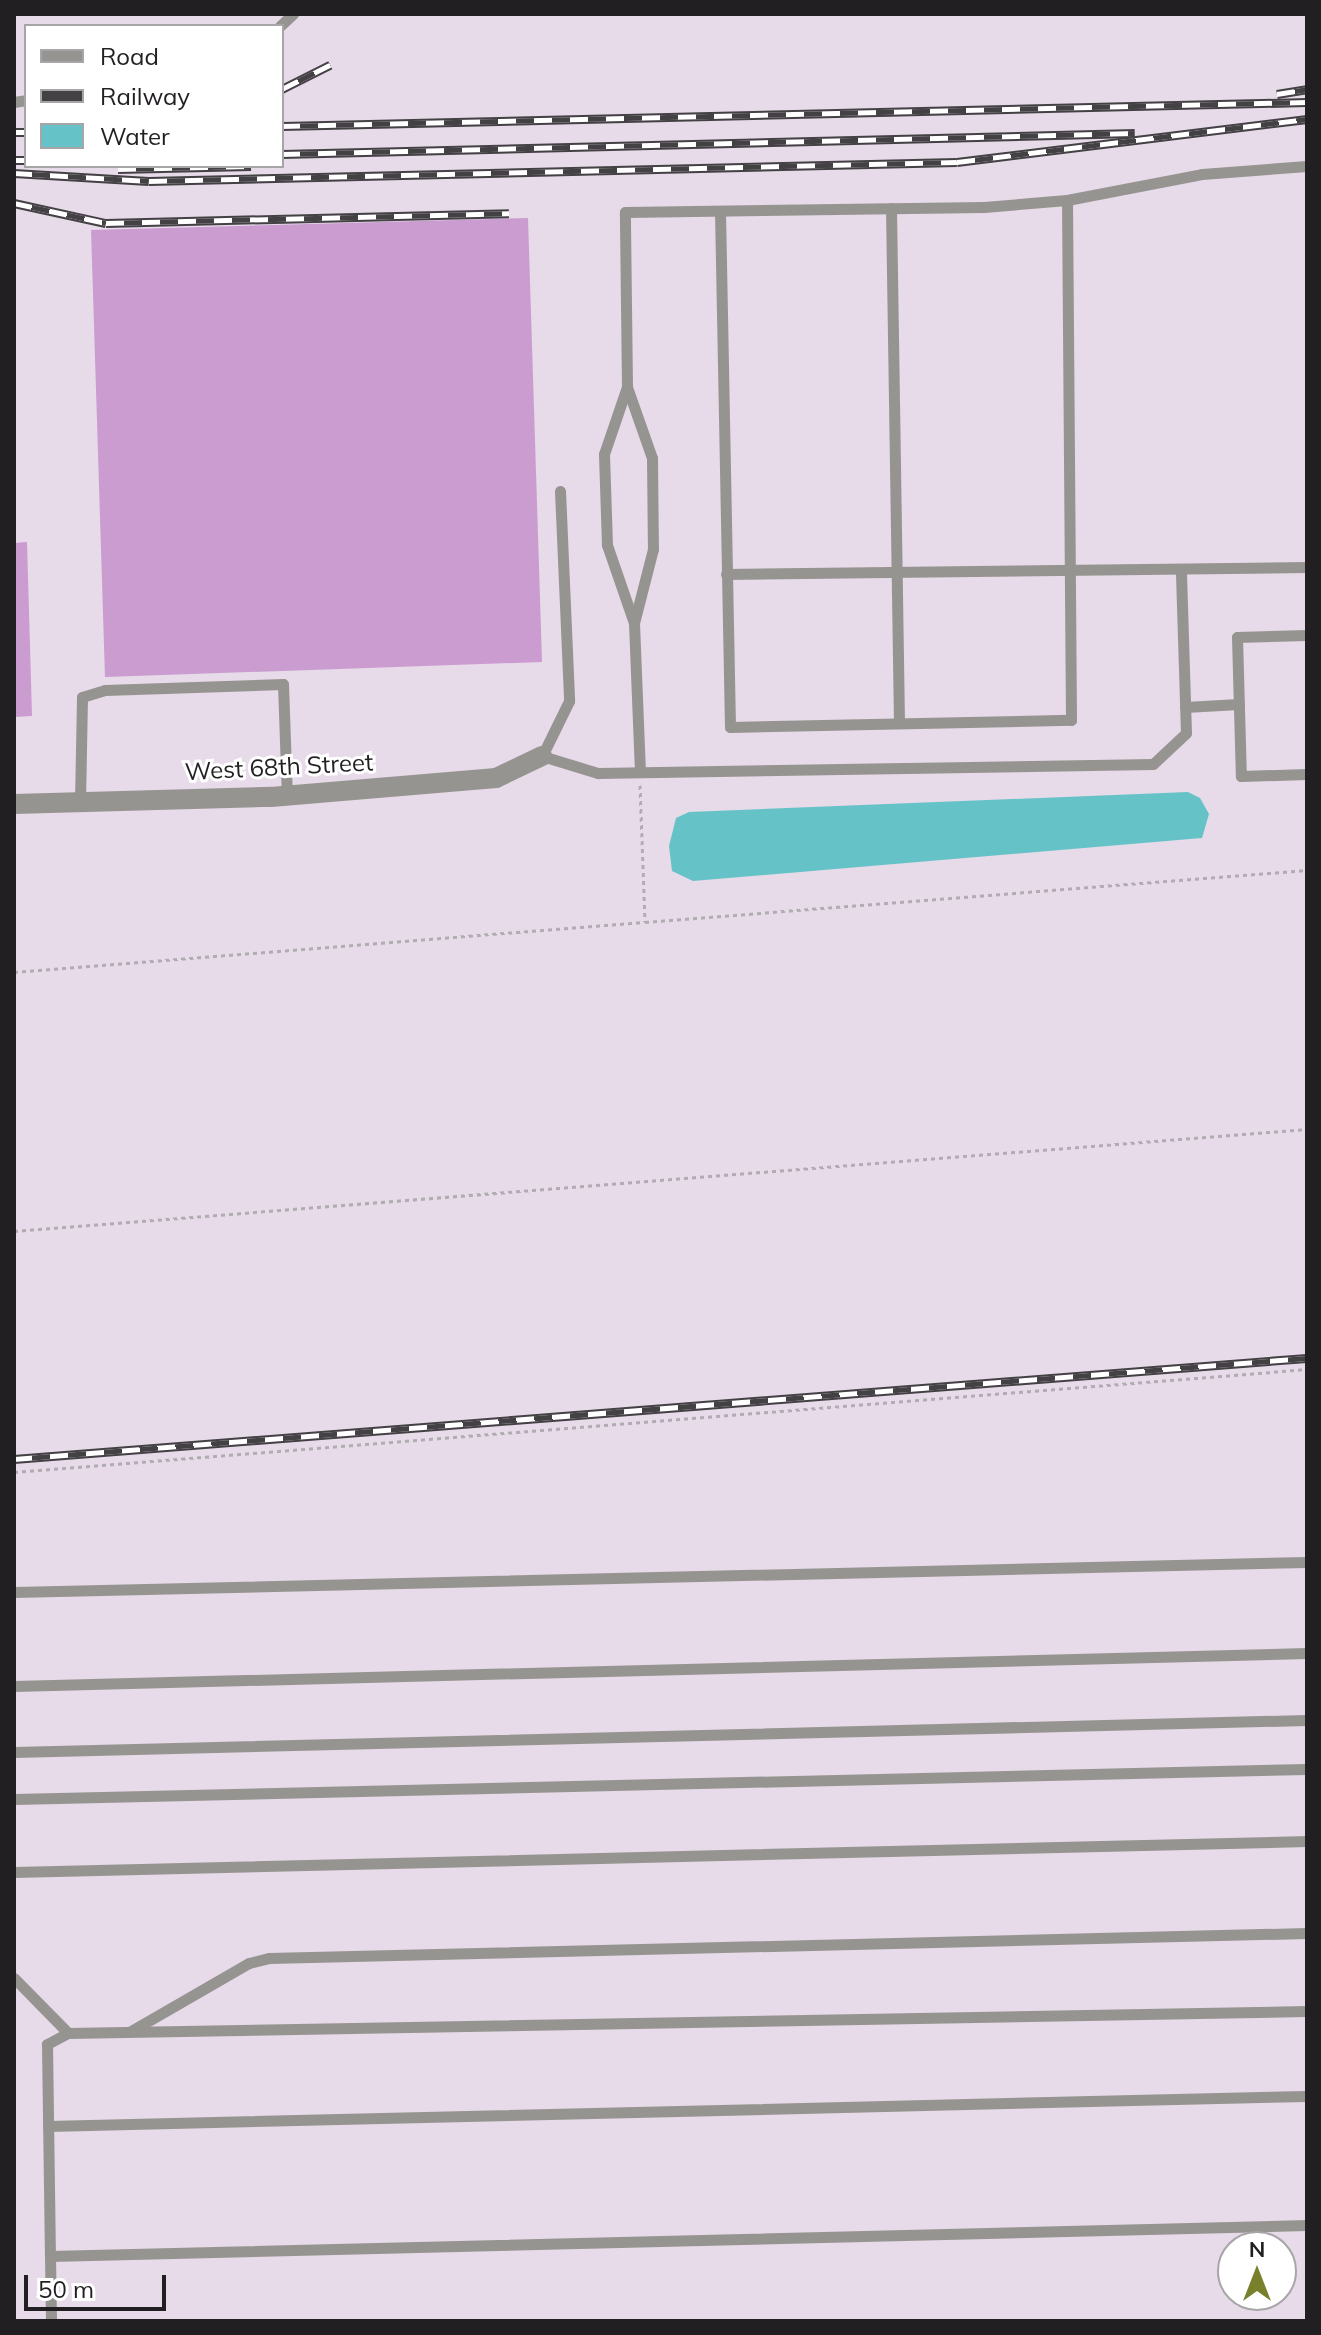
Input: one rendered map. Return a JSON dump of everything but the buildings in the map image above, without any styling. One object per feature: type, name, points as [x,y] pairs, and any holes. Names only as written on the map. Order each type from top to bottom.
[{"type":"street","name":"West 68th Street","points":[[14,804],[287,796],[496,778],[542,756]]},
{"type":"lane","points":[[640,772],[634,623],[653,549],[652,458],[627,387],[625,212],[891,208],[1067,200],[1202,174],[1307,166]]},
{"type":"lane","points":[[720,211],[730,727],[1071,720],[1067,200]]},
{"type":"lane","points":[[891,208],[899,723]]},
{"type":"lane","points":[[627,387],[604,454],[607,545],[634,623]]},
{"type":"lane","points":[[560,491],[569,701],[542,756],[598,773],[1153,764],[1186,733],[1181,570]]},
{"type":"lane","points":[[726,574],[1307,567]]},
{"type":"lane","points":[[1307,635],[1237,637],[1241,776],[1307,774]]},
{"type":"lane","points":[[80,802],[82,697],[93,690],[268,684],[283,684],[287,796]]},
{"type":"lane","points":[[1185,707],[1239,704]]},
{"type":"lane","points":[[14,1592],[1307,1562]]},
{"type":"lane","points":[[14,1686],[1307,1653]]},
{"type":"lane","points":[[14,1752],[1307,1720]]},
{"type":"lane","points":[[14,1799],[1307,1769]]},
{"type":"lane","points":[[14,1872],[1307,1841]]},
{"type":"lane","points":[[128,2032],[249,1963],[269,1958],[1307,1933]]},
{"type":"lane","points":[[14,1978],[68,2033]]},
{"type":"lane","points":[[51,2321],[47,2044],[68,2033],[1307,2011]]},
{"type":"lane","points":[[48,2126],[1307,2096]]},
{"type":"lane","points":[[50,2256],[1307,2225]]},
{"type":"path","points":[[640,772],[645,922]]},
{"type":"path","points":[[14,972],[1307,870]]},
{"type":"path","points":[[14,1231],[1307,1129]]},
{"type":"path","points":[[14,1472],[1307,1369]]},
{"type":"shaded area","points":[[14,14],[1307,14],[1307,2321],[14,2321]]},
{"type":"water","points":[[1188,792],[1200,798],[1209,814],[1202,838],[693,881],[672,871],[669,846],[676,818],[689,812]]},
{"type":"railway","points":[[284,88],[330,65]]},
{"type":"railway","points":[[1277,94],[1307,89]]},
{"type":"railway","points":[[284,126],[1307,102]]},
{"type":"railway","points":[[14,173],[149,181],[957,162],[1307,119]]},
{"type":"railway","points":[[14,132],[24,132]]},
{"type":"railway","points":[[284,154],[1135,133]]},
{"type":"railway","points":[[14,160],[24,160]]},
{"type":"railway","points":[[118,169],[162,168]]},
{"type":"railway","points":[[14,203],[106,223],[509,213]]},
{"type":"railway","points":[[14,1459],[1307,1358]]}]
